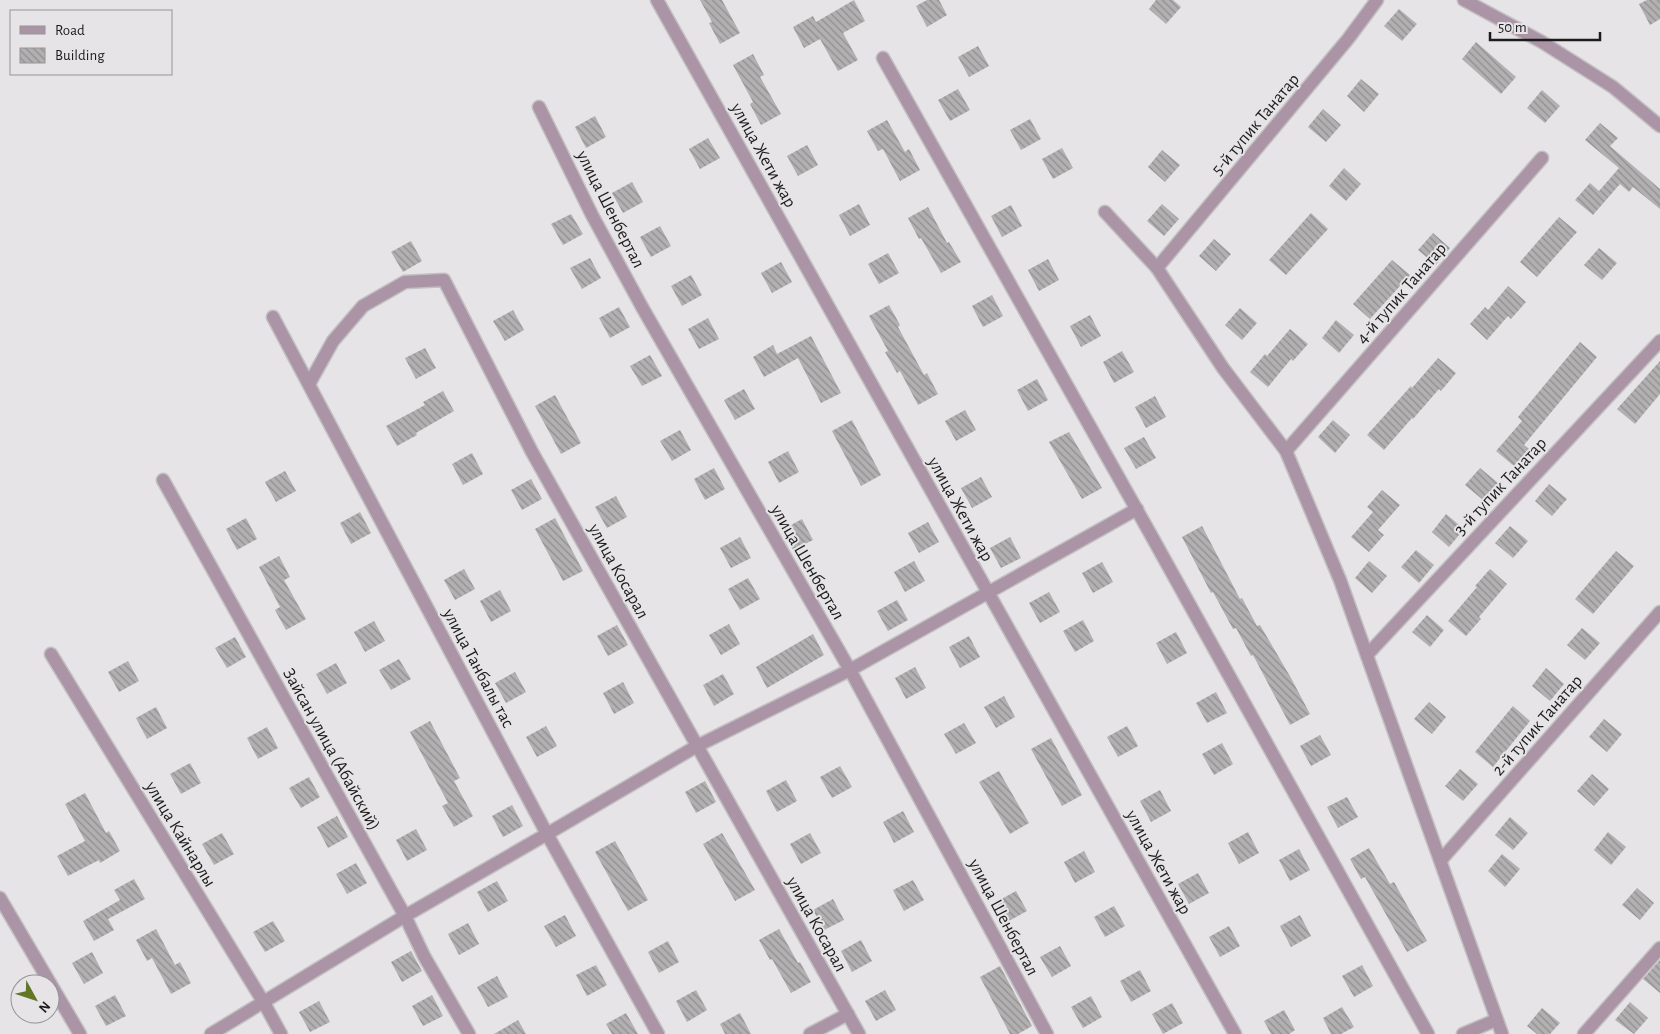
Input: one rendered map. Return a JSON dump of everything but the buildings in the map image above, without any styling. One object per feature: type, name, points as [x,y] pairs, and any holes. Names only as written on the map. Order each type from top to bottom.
[{"type":"street","name":"улица Жети жар","points":[[657,0],[1235,1034]]},
{"type":"street","name":"5-й тупик Танатар","points":[[1157,268],[1348,39],[1377,0]]},
{"type":"street","points":[[1464,0],[1542,42],[1613,86],[1660,126]]},
{"type":"street","points":[[883,58],[1137,509],[1428,1034]]},
{"type":"street","name":"улица Шенбертал","points":[[539,106],[592,215],[850,670],[1047,1034]]},
{"type":"street","name":"4-й тупик Танатар","points":[[1286,450],[1542,158]]},
{"type":"street","points":[[1105,212],[1157,268],[1223,368],[1286,450],[1340,580],[1502,1034]]},
{"type":"street","name":"улица Косарал","points":[[309,384],[333,341],[363,306],[405,282],[444,280],[532,452],[859,1034]]},
{"type":"street","name":"улица Танбалы тас","points":[[273,317],[547,834],[658,1034]]},
{"type":"street","name":"3-й тупик Танатар","points":[[1366,655],[1660,341]]},
{"type":"street","name":"Зайсан улица (Абайский)","points":[[163,480],[405,916],[424,956],[469,1034]]},
{"type":"street","points":[[211,1034],[405,916],[697,746],[850,670],[1137,509]]},
{"type":"street","name":"2-й тупик Танатар","points":[[1441,860],[1660,612]]},
{"type":"street","name":"улица Кайнарлы","points":[[51,654],[264,1003],[280,1034]]},
{"type":"street","points":[[0,898],[80,1034]]},
{"type":"street","points":[[1584,1034],[1660,948]]},
{"type":"street","points":[[810,1034],[848,1014]]},
{"type":"street","points":[[1463,1034],[1496,1020]]}]
